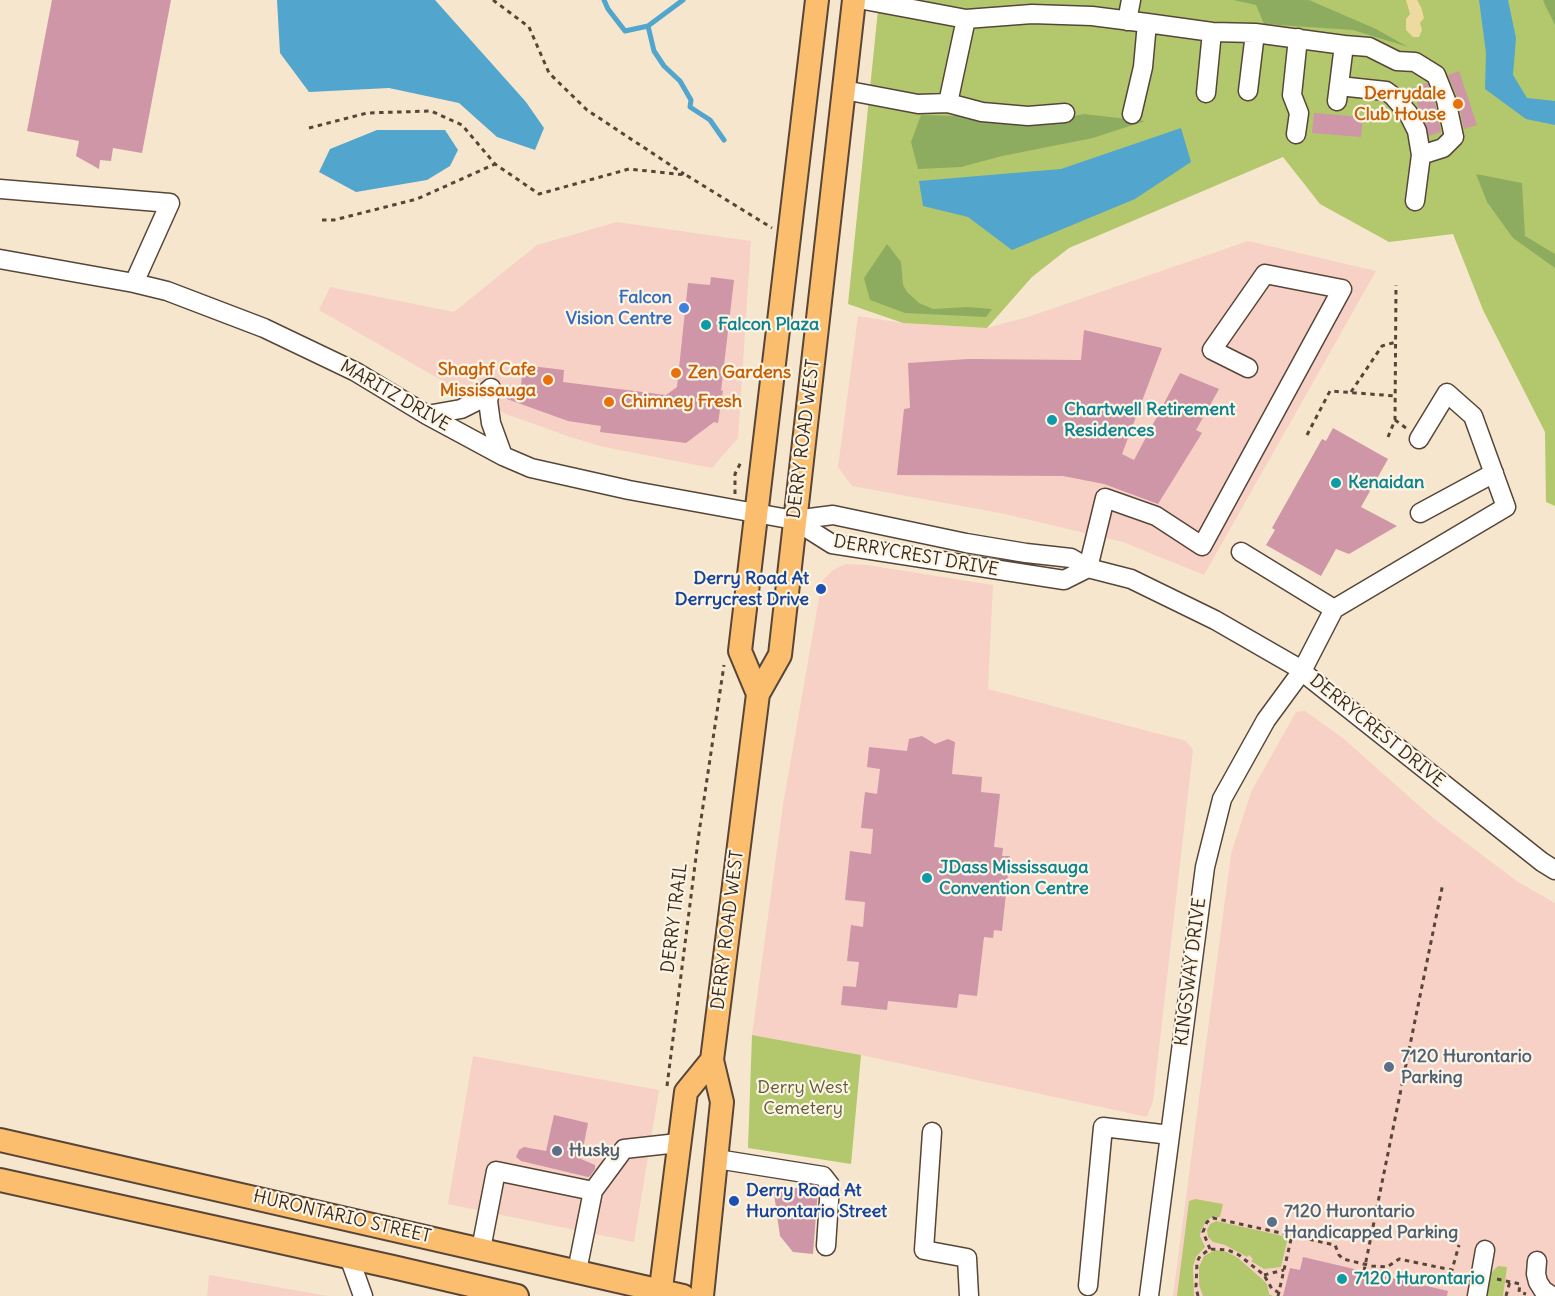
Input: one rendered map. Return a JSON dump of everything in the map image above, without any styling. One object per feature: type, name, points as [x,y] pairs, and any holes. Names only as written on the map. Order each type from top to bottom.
[{"type":"main road","name":"DERRY ROAD WEST","points":[[758,694],[740,651],[817,0]]},
{"type":"main road","name":"DERRY ROAD WEST","points":[[702,1296],[722,1102],[712,1060],[758,694],[780,655],[854,0]]},
{"type":"main road","points":[[660,1294],[686,1092],[712,1060]]},
{"type":"main road","name":"HURONTARIO STREET","points":[[0,1140],[481,1249],[660,1294],[683,1296]]},
{"type":"main road","name":"HURONTARIO STREET","points":[[0,1180],[517,1296]]},
{"type":"street","points":[[864,0],[966,19],[1032,14],[1092,16],[1212,32],[1255,33],[1369,47],[1397,61],[1415,62],[1436,75],[1446,100],[1454,136],[1443,148],[1421,155]]},
{"type":"street","points":[[1127,21],[1131,0]]},
{"type":"street","points":[[948,103],[966,19]]},
{"type":"street","points":[[1132,114],[1143,67],[1147,23]]},
{"type":"street","points":[[1206,93],[1212,32]]},
{"type":"street","points":[[1248,91],[1255,33]]},
{"type":"street","points":[[1296,134],[1299,113],[1292,95],[1298,38]]},
{"type":"street","points":[[1344,45],[1338,94],[1386,91],[1408,113],[1417,131],[1421,155],[1415,201]]},
{"type":"street","points":[[1386,91],[1397,61]]},
{"type":"street","points":[[844,90],[918,104],[948,103],[982,112],[1028,116],[1065,113]]},
{"type":"street","points":[[0,189],[170,202],[134,283]]},
{"type":"street","name":"MARITZ DRIVE","points":[[0,259],[167,291],[264,328],[356,372],[427,415],[503,456],[531,468],[567,477],[794,520]]},
{"type":"street","points":[[1088,568],[1105,498],[1156,516],[1202,546],[1342,289],[1264,274],[1212,350],[1248,368]]},
{"type":"street","points":[[427,415],[461,409],[475,402],[491,388],[488,401],[491,423],[503,456]]},
{"type":"street","points":[[1240,552],[1334,609],[1506,507],[1473,417],[1447,393],[1419,439]]},
{"type":"street","points":[[1420,513],[1494,473]]},
{"type":"street","name":"DERRYCREST DRIVE","points":[[794,520],[833,515],[986,546],[1071,558],[1088,568],[1131,579],[1215,620],[1302,671],[1533,855],[1555,870]]},
{"type":"street","name":"DERRYCREST DRIVE","points":[[794,520],[832,544],[1064,580],[1088,568]]},
{"type":"street","name":"KINGSWAY DRIVE","points":[[1149,1296],[1205,867],[1222,799],[1266,720],[1302,671],[1334,609]]},
{"type":"street","points":[[1088,1286],[1103,1127],[1170,1135]]},
{"type":"street","points":[[932,1132],[924,1250],[967,1258],[969,1296]]},
{"type":"street","points":[[577,1272],[593,1191],[624,1149],[678,1143]]},
{"type":"street","points":[[717,1159],[823,1176],[830,1185],[826,1246]]},
{"type":"street","points":[[481,1249],[496,1172],[593,1191]]},
{"type":"street","points":[[1477,1296],[1485,1250]]},
{"type":"street","points":[[349,1257],[363,1296]]},
{"type":"street","points":[[1537,1262],[1538,1282],[1552,1296]]},
{"type":"path","points":[[493,0],[529,27],[549,73],[587,110],[790,240]]},
{"type":"path","points":[[309,128],[367,112],[431,111],[462,125],[495,164],[539,194],[629,169],[686,175]]},
{"type":"path","points":[[322,220],[334,220],[417,199],[495,164]]},
{"type":"path","points":[[1388,437],[1395,420],[1396,285]]},
{"type":"path","points":[[1351,393],[1382,346],[1396,342]]},
{"type":"path","points":[[1307,435],[1330,391],[1396,396]]},
{"type":"path","name":"DERRY TRAIL","points":[[667,1087],[699,832],[726,656]]},
{"type":"path","points":[[1364,1271],[1443,883]]},
{"type":"path","points":[[1210,1249],[1203,1232],[1207,1222],[1213,1218],[1335,1245],[1343,1259],[1387,1267],[1399,1259],[1452,1270],[1459,1245]]},
{"type":"path","points":[[1198,1296],[1197,1262],[1200,1256],[1210,1249],[1228,1250],[1239,1255],[1264,1275],[1272,1289],[1278,1294],[1292,1235]]},
{"type":"path","points":[[1264,1275],[1284,1270]]},
{"type":"path","points":[[1480,1276],[1520,1284],[1519,1292],[1531,1296]]},
{"type":"path","points":[[1506,1296],[1510,1281]]},
{"type":"shaded area","points":[[617,222],[751,241],[738,438],[712,468],[604,447],[506,414],[462,392],[319,310],[330,287],[454,312],[537,245]]},
{"type":"shaded area","points":[[1248,241],[1376,271],[1204,575],[1123,542],[1000,513],[852,486],[838,467],[858,316],[903,323],[987,328],[1031,316]]},
{"type":"shaded area","points":[[846,564],[867,565],[993,585],[988,689],[1186,741],[1193,750],[1153,1101],[1147,1117],[861,1055],[752,1035],[783,805],[822,581],[833,570]]},
{"type":"shaded area","name":"7120 Hurontario Parking","points":[[1305,711],[1344,739],[1433,818],[1518,882],[1555,903],[1555,1296],[1173,1296],[1231,854],[1251,792],[1296,712]]},
{"type":"shaded area","points":[[473,1056],[659,1090],[634,1242],[448,1204]]},
{"type":"shaded area","points":[[209,1275],[328,1296],[207,1296]]},
{"type":"green space","points":[[879,0],[1555,0],[1555,506],[1546,502],[1545,432],[1483,310],[1453,234],[1389,242],[1320,204],[1283,157],[1069,248],[1032,277],[987,328],[903,323],[848,304]]},
{"type":"green space","points":[[1233,0],[1309,0],[1376,29],[1408,47],[1353,30],[1264,24],[1256,5]]},
{"type":"green space","points":[[1543,0],[1555,0],[1555,25],[1545,5]]},
{"type":"green space","points":[[1084,114],[1145,121],[1093,138],[1002,156],[961,167],[918,169],[911,142],[921,115],[959,116],[1005,124],[1050,121]]},
{"type":"green space","points":[[1476,174],[1522,183],[1525,236],[1555,254],[1555,268],[1513,238],[1487,202]]},
{"type":"green space","points":[[887,244],[901,262],[903,285],[919,303],[933,309],[967,307],[992,309],[986,317],[905,313],[870,300],[864,278]]},
{"type":"green space","name":"Derry West Cemetery","points":[[752,1035],[861,1055],[851,1164],[748,1148]]},
{"type":"green space","points":[[1195,1199],[1223,1204],[1220,1217],[1207,1220],[1201,1230],[1200,1236],[1205,1247],[1196,1257],[1193,1267],[1194,1296],[1177,1296],[1189,1201]]},
{"type":"green space","points":[[1216,1221],[1288,1237],[1281,1267],[1264,1269],[1251,1261],[1253,1259],[1249,1255],[1247,1257],[1225,1245],[1213,1242],[1208,1237],[1207,1230],[1210,1224]]},
{"type":"green space","points":[[1215,1250],[1227,1252],[1238,1258],[1267,1284],[1269,1294],[1273,1296],[1203,1296],[1199,1285],[1199,1267],[1204,1256]]},
{"type":"green space","points":[[1498,1266],[1507,1267],[1503,1296],[1484,1296],[1490,1274]]},
{"type":"sand","points":[[1406,0],[1417,0],[1421,7],[1424,18],[1420,23],[1422,30],[1419,37],[1413,37],[1406,30],[1406,19],[1410,14]]},
{"type":"water","points":[[277,0],[435,0],[526,102],[544,128],[535,150],[497,137],[459,103],[389,88],[309,92],[280,53]]},
{"type":"water","points":[[1479,0],[1508,0],[1516,38],[1513,75],[1527,98],[1555,101],[1555,125],[1526,119],[1485,89],[1486,53]]},
{"type":"water","points":[[1181,128],[1191,162],[1135,199],[1012,250],[968,217],[923,206],[919,181],[1061,169]]},
{"type":"water","points":[[377,130],[445,130],[458,150],[450,166],[427,180],[356,192],[319,172],[330,149]]},
{"type":"building","points":[[52,0],[171,0],[142,153],[113,148],[111,161],[100,160],[99,169],[76,156],[79,141],[27,131]]},
{"type":"building","points":[[1459,71],[1477,125],[1464,129],[1457,97],[1448,75]]},
{"type":"building","points":[[1427,83],[1435,103],[1441,132],[1429,136],[1412,88]]},
{"type":"building","points":[[1314,113],[1363,117],[1361,137],[1312,133]]},
{"type":"building","name":"Falcon Plaza","points":[[711,277],[734,280],[721,391],[723,390],[718,423],[714,422],[686,443],[600,432],[601,426],[568,421],[507,399],[508,385],[521,387],[523,365],[564,370],[563,382],[666,395],[677,387],[688,283],[710,285]]},
{"type":"building","name":"Chartwell Retirement Residences","points":[[1084,330],[1162,348],[1122,454],[1134,460],[1180,373],[1219,389],[1196,430],[1202,433],[1158,504],[1104,484],[1063,476],[897,475],[904,409],[910,408],[908,363],[968,359],[1081,360]]},
{"type":"building","name":"Kenaidan","points":[[1333,428],[1388,459],[1361,507],[1397,526],[1349,554],[1336,549],[1321,576],[1266,545],[1275,530],[1272,528],[1322,439],[1326,441]]},
{"type":"building","name":"JDass Mississauga Convention Centre","points":[[922,736],[935,744],[948,739],[955,742],[952,774],[982,777],[981,792],[1000,794],[994,847],[1003,848],[1002,856],[1010,856],[1002,931],[994,930],[993,938],[984,937],[977,996],[959,994],[957,1008],[888,1001],[887,1010],[841,1005],[843,986],[856,987],[859,962],[847,961],[851,925],[863,927],[865,902],[845,900],[850,851],[871,854],[873,829],[861,828],[865,792],[877,794],[880,769],[867,767],[869,747],[907,751],[909,739]]},
{"type":"building","points":[[554,1115],[588,1123],[581,1159],[595,1165],[590,1176],[521,1161],[516,1157],[519,1150],[524,1147],[546,1151]]},
{"type":"building","points":[[773,1187],[818,1189],[813,1254],[793,1252],[780,1236]]},
{"type":"building","name":"7120 Hurontario","points":[[1303,1257],[1448,1291],[1447,1296],[1283,1296],[1290,1268],[1300,1270]]},
{"type":"waterway","points":[[604,0],[625,31],[648,26],[683,0]]},
{"type":"waterway","points":[[648,26],[654,51],[664,66],[680,81],[691,100],[690,107],[710,120],[724,140]]},
{"type":"place","name":"Derrydale Club House","points":[[1458,104]]},
{"type":"place","name":"Falcon Vision Centre","points":[[684,308]]},
{"type":"place","name":"Falcon Plaza","points":[[706,325]]},
{"type":"place","name":"Zen Gardens","points":[[676,373]]},
{"type":"place","name":"Shaghf Cafe Mississauga","points":[[548,380]]},
{"type":"place","name":"Chimney Fresh","points":[[609,402]]},
{"type":"place","name":"Chartwell Retirement Residences","points":[[1052,420]]},
{"type":"place","name":"Kenaidan","points":[[1336,483]]},
{"type":"place","name":"Derry Road At Derrycrest Drive","points":[[821,589]]},
{"type":"place","name":"JDass Mississauga Convention Centre","points":[[927,878]]},
{"type":"place","name":"7120 Hurontario Parking","points":[[1389,1067]]},
{"type":"place","name":"Husky","points":[[557,1151]]},
{"type":"place","name":"Derry Road At Hurontario Street","points":[[734,1201]]},
{"type":"place","name":"7120 Hurontario Handicapped Parking","points":[[1272,1222]]},
{"type":"place","name":"7120 Hurontario","points":[[1342,1279]]}]
